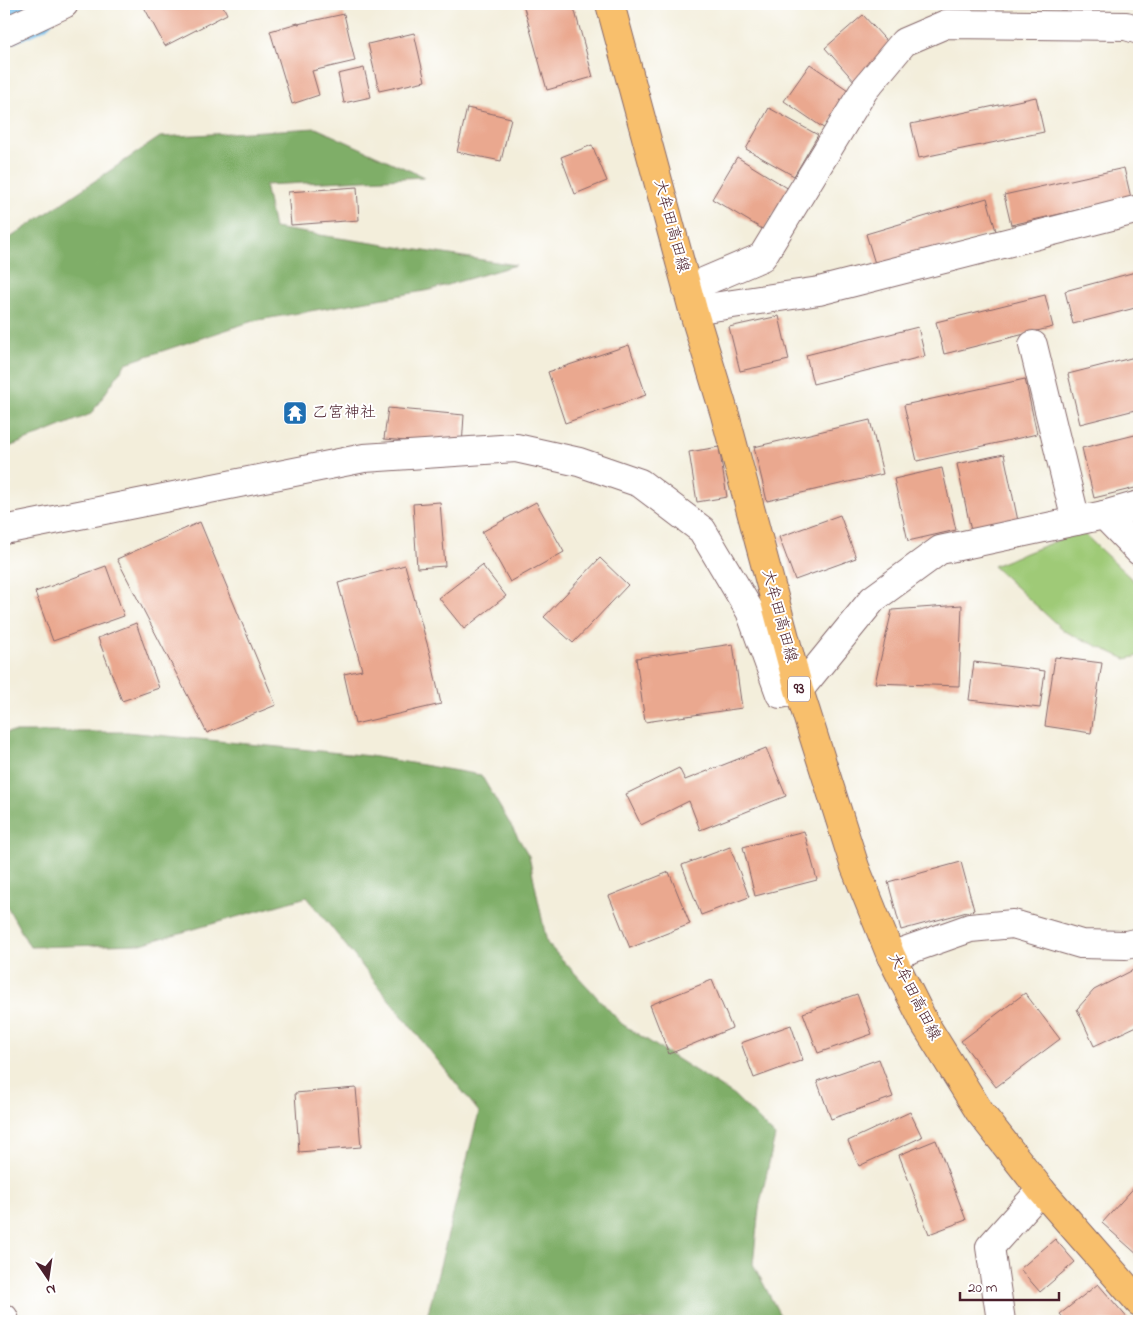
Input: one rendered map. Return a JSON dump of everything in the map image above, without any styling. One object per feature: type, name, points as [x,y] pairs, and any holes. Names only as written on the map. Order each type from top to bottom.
[{"type":"main road","name":"大牟田高田線","points":[[610,4],[799,690],[855,868],[891,956],[925,1024],[979,1111],[1041,1190],[1139,1302]]},
{"type":"street","points":[[4,32],[64,4]]},
{"type":"street","points":[[690,300],[762,257],[864,90],[904,42],[946,24],[1126,26],[1139,30]]},
{"type":"street","points":[[690,300],[820,291],[1139,209]]},
{"type":"street","points":[[1033,346],[1076,521]]},
{"type":"street","points":[[4,530],[364,458],[516,448],[579,462],[640,483],[702,530],[750,611],[780,694],[799,690],[873,599],[940,550],[1104,515],[1139,505]]},
{"type":"street","points":[[1104,515],[1139,551]]},
{"type":"street","points":[[891,956],[970,928],[1013,924],[1081,944],[1126,945],[1139,942]]},
{"type":"street","points":[[1000,1321],[990,1247],[1041,1190]]},
{"type":"green space","points":[[316,128],[424,177],[265,185],[274,228],[516,265],[430,290],[253,321],[126,363],[91,414],[4,449],[4,242],[160,137]]},
{"type":"green space","points":[[1081,531],[1139,586],[1139,656],[1126,659],[1064,631],[993,566]]},
{"type":"green space","points":[[8,732],[127,732],[370,756],[481,775],[529,856],[547,943],[622,1024],[735,1096],[775,1136],[759,1208],[753,1264],[783,1321],[426,1321],[479,1112],[307,897],[141,944],[30,947],[4,901],[4,738]]},
{"type":"building","points":[[150,4],[222,4],[227,14],[165,46],[144,7]]},
{"type":"building","points":[[523,4],[573,4],[593,77],[547,90]]},
{"type":"building","points":[[344,14],[355,61],[312,71],[319,95],[292,104],[270,31],[298,23]]},
{"type":"building","points":[[863,15],[893,48],[855,82],[825,48]]},
{"type":"building","points":[[414,33],[425,81],[379,91],[368,44]]},
{"type":"building","points":[[810,64],[851,92],[825,129],[784,101]]},
{"type":"building","points":[[364,68],[371,97],[344,103],[338,74]]},
{"type":"building","points":[[1036,97],[1044,132],[919,158],[911,124]]},
{"type":"building","points":[[467,108],[511,118],[501,161],[457,152]]},
{"type":"building","points":[[769,108],[818,135],[794,176],[746,149]]},
{"type":"building","points":[[592,145],[607,181],[575,194],[561,157]]},
{"type":"building","points":[[737,157],[789,189],[764,230],[712,199]]},
{"type":"building","points":[[1124,168],[1131,198],[1011,225],[1004,195]]},
{"type":"building","points":[[357,187],[359,220],[291,225],[288,192]]},
{"type":"building","points":[[987,198],[996,231],[876,267],[866,234]]},
{"type":"building","points":[[1139,271],[1139,307],[1073,324],[1065,291]]},
{"type":"building","points":[[1045,295],[1053,327],[944,354],[936,322]]},
{"type":"building","points":[[779,316],[789,360],[740,371],[729,327]]},
{"type":"building","points":[[918,327],[925,356],[813,384],[806,355]]},
{"type":"building","points":[[629,345],[646,395],[565,423],[548,372]]},
{"type":"building","points":[[1139,356],[1139,409],[1080,424],[1068,374]]},
{"type":"building","points":[[1025,379],[1037,434],[917,461],[904,405]]},
{"type":"building","points":[[388,408],[464,415],[462,446],[384,439]]},
{"type":"building","points":[[870,420],[883,474],[767,501],[754,447]]},
{"type":"building","points":[[1139,434],[1139,487],[1094,498],[1082,448]]},
{"type":"building","points":[[719,447],[727,497],[697,502],[689,452]]},
{"type":"building","points":[[1004,454],[1018,521],[971,531],[957,464]]},
{"type":"building","points":[[942,468],[956,530],[908,541],[894,479]]},
{"type":"building","points":[[440,502],[445,566],[417,568],[413,504]]},
{"type":"building","points":[[536,502],[564,552],[510,582],[482,532]]},
{"type":"building","points":[[840,515],[856,558],[795,580],[779,537]]},
{"type":"building","points":[[200,522],[276,705],[207,733],[117,559]]},
{"type":"building","points":[[600,558],[628,585],[573,643],[544,617]]},
{"type":"building","points":[[405,565],[430,654],[441,704],[355,724],[344,674],[362,670],[338,583]]},
{"type":"building","points":[[482,565],[506,596],[464,629],[439,598]]},
{"type":"building","points":[[106,566],[124,616],[53,641],[35,592]]},
{"type":"building","points":[[962,605],[959,686],[875,683],[892,610]]},
{"type":"building","points":[[136,623],[159,688],[122,701],[98,638]]},
{"type":"building","points":[[733,644],[742,708],[645,722],[636,658]]},
{"type":"building","points":[[1055,657],[1102,663],[1091,733],[1045,726]]},
{"type":"building","points":[[974,662],[1045,671],[1040,708],[969,700]]},
{"type":"building","points":[[766,748],[786,796],[700,830],[689,801],[641,825],[626,794],[679,768],[685,780]]},
{"type":"building","points":[[804,831],[817,880],[755,896],[743,847]]},
{"type":"building","points":[[730,847],[749,897],[701,915],[682,865]]},
{"type":"building","points":[[961,862],[974,910],[901,930],[888,882]]},
{"type":"building","points":[[669,872],[690,924],[630,948],[609,896]]},
{"type":"building","points":[[1139,967],[1139,1025],[1094,1046],[1077,1009],[1094,990]]},
{"type":"building","points":[[712,980],[732,1028],[669,1054],[650,1005]]},
{"type":"building","points":[[1025,993],[1060,1039],[996,1087],[961,1041]]},
{"type":"building","points":[[857,994],[872,1034],[818,1053],[803,1013]]},
{"type":"building","points":[[791,1025],[803,1060],[754,1078],[741,1043]]},
{"type":"building","points":[[879,1059],[893,1097],[831,1119],[817,1081]]},
{"type":"building","points":[[356,1088],[361,1147],[299,1152],[295,1093]]},
{"type":"building","points":[[910,1112],[922,1137],[859,1166],[848,1141]]},
{"type":"building","points":[[936,1140],[966,1220],[929,1234],[899,1155]]},
{"type":"building","points":[[1139,1182],[1139,1256],[1102,1223]]},
{"type":"building","points":[[1055,1239],[1075,1262],[1040,1292],[1020,1269]]},
{"type":"building","points":[[1098,1284],[1130,1321],[1066,1321],[1060,1314]]},
{"type":"waterway","points":[[4,15],[29,4]]},
{"type":"place","name":"乙宮神社","points":[[295,413]]}]
